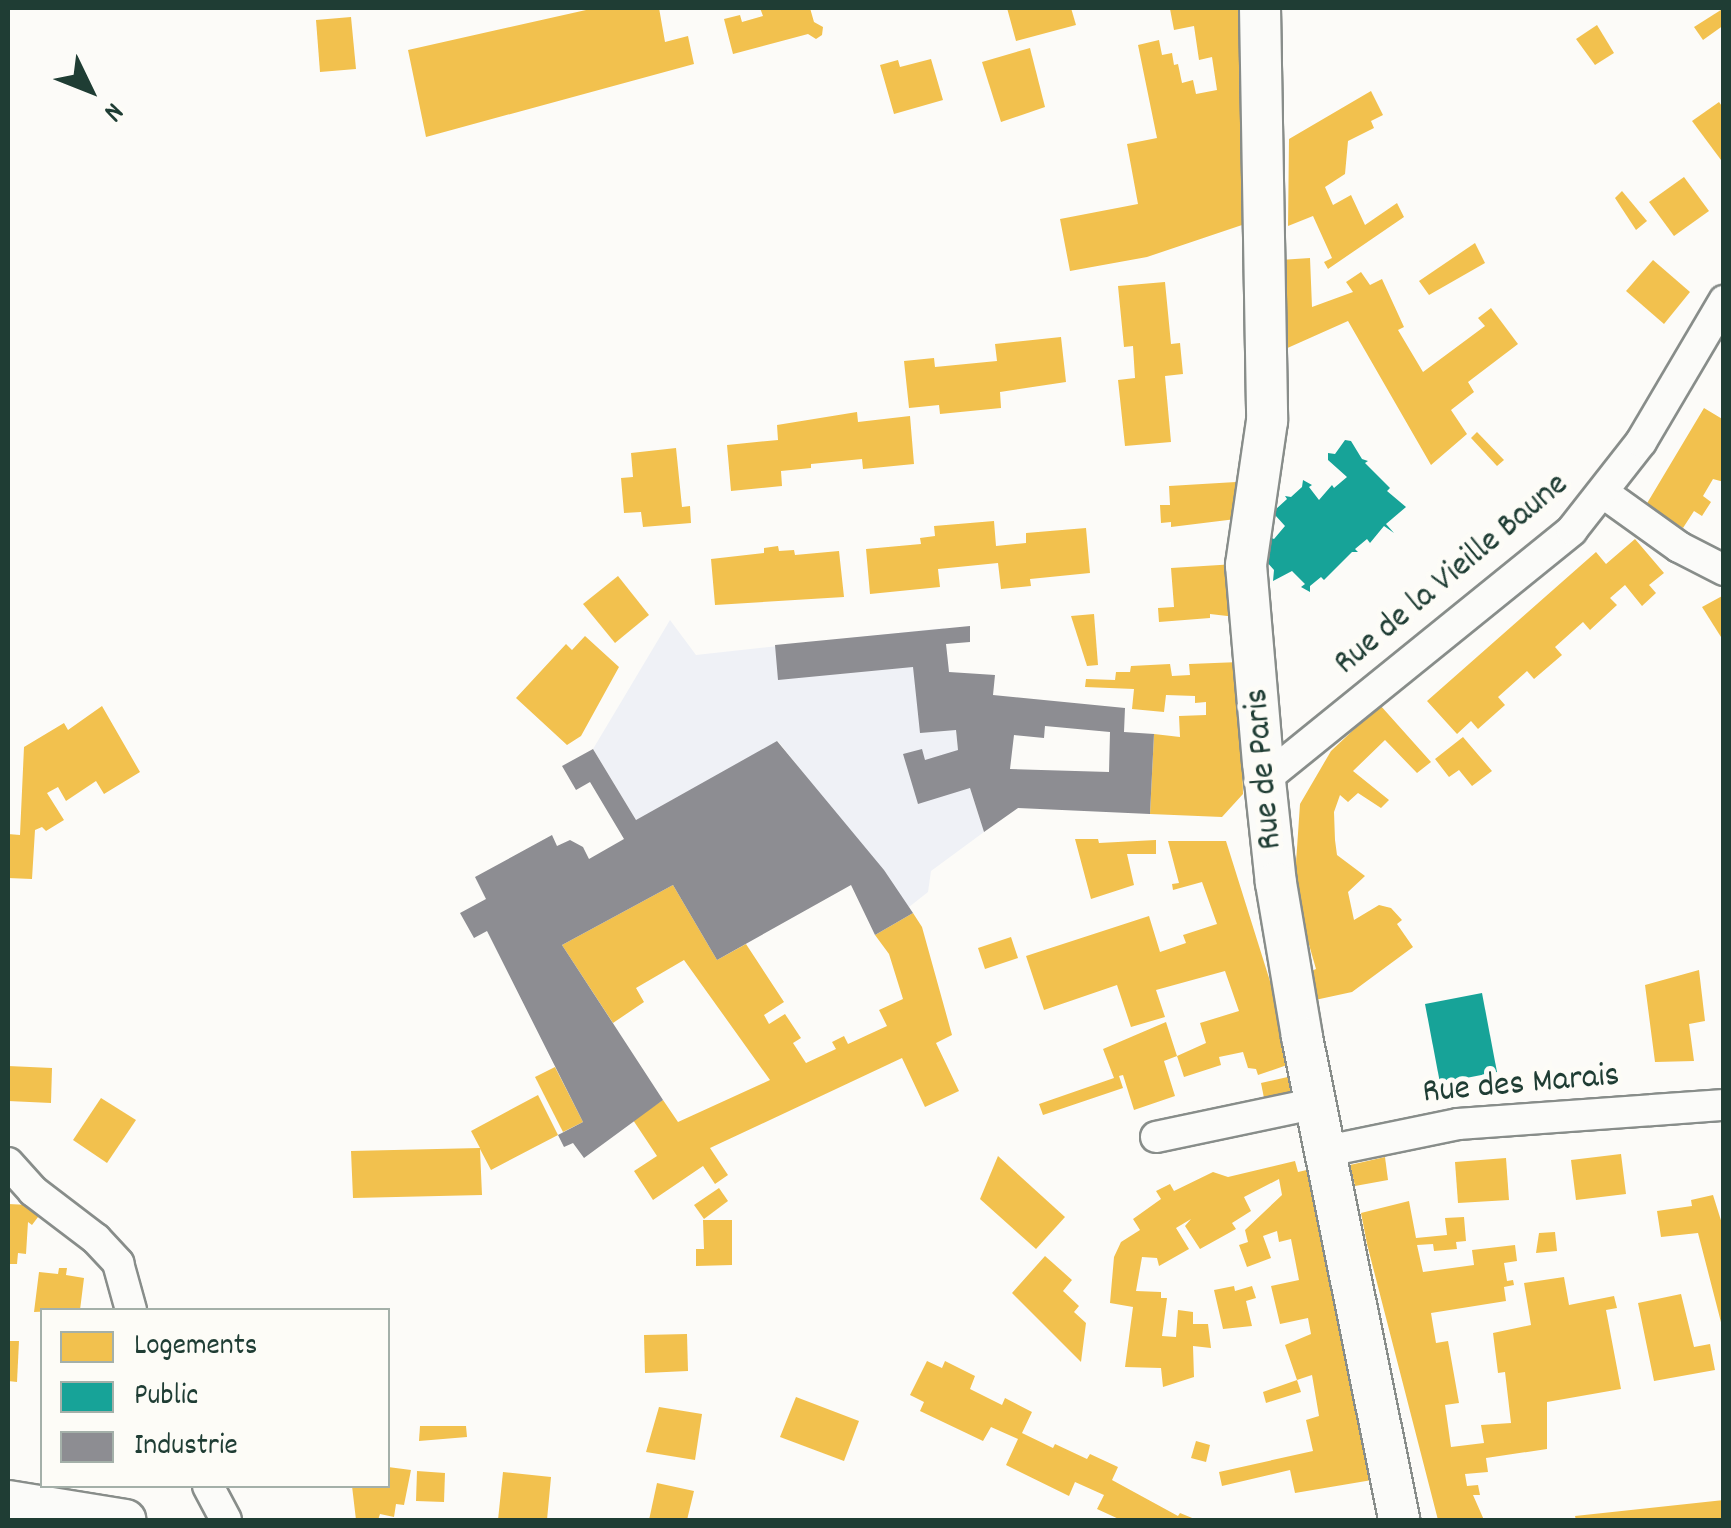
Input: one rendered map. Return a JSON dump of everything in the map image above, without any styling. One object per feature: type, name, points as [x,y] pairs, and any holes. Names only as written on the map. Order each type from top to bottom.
[{"type":"street","name":"Rue de Paris","points":[[1260,8],[1267,422],[1246,565],[1265,779],[1276,884],[1399,1520]]},
{"type":"street","name":"Rue de la Vieille Baune","points":[[1265,779],[1572,530],[1605,494],[1641,442],[1724,301]]},
{"type":"street","points":[[1605,494],[1680,547],[1724,570]]},
{"type":"street","points":[[1156,1137],[1317,1103]]},
{"type":"street","name":"Rue des Marais","points":[[1327,1151],[1458,1124],[1724,1105]]},
{"type":"street","points":[[8,1163],[33,1191],[96,1239],[118,1264],[130,1308]]},
{"type":"street","points":[[209,1488],[226,1520]]},
{"type":"street","points":[[8,1502],[125,1520]]},
{"type":"shaded area","points":[[670,620],[696,655],[944,628],[958,750],[984,832],[931,871],[928,892],[909,907],[778,741],[636,820],[593,749]]},
{"type":"building: Logements","points":[[595,8],[659,8],[665,42],[688,36],[694,64],[426,137],[408,50]]},
{"type":"building: Logements","points":[[760,8],[810,8],[814,22],[823,27],[822,35],[816,39],[808,34],[733,54],[724,19],[740,15],[742,22],[763,16]]},
{"type":"building: Logements","points":[[1007,8],[1071,8],[1076,25],[1016,41]]},
{"type":"building: Logements","points":[[1244,8],[1248,223],[1147,257],[1070,271],[1060,219],[1138,204],[1127,144],[1157,138],[1138,45],[1159,40],[1162,55],[1172,53],[1174,65],[1178,64],[1182,83],[1193,80],[1196,94],[1217,90],[1212,57],[1199,60],[1194,26],[1174,30],[1170,9]]},
{"type":"building: Logements","points":[[1724,8],[1724,25],[1703,40],[1694,27]]},
{"type":"building: Logements","points":[[351,17],[356,69],[320,72],[316,20]]},
{"type":"building: Logements","points":[[1597,25],[1614,53],[1595,65],[1576,39]]},
{"type":"building: Logements","points":[[1030,48],[1045,107],[1001,122],[982,62]]},
{"type":"building: Logements","points":[[931,59],[943,100],[894,114],[880,65],[898,60],[900,67]]},
{"type":"building: Logements","points":[[1371,91],[1383,115],[1371,121],[1374,128],[1348,141],[1345,174],[1325,187],[1333,205],[1351,195],[1365,225],[1397,203],[1404,217],[1328,269],[1324,262],[1332,258],[1313,216],[1288,226],[1289,139]]},
{"type":"building: Logements","points":[[1719,102],[1724,109],[1724,164],[1692,121]]},
{"type":"building: Logements","points":[[1684,177],[1709,211],[1674,236],[1649,202]]},
{"type":"building: Logements","points":[[1622,191],[1647,221],[1636,230],[1615,198]]},
{"type":"building: Logements","points":[[1475,243],[1485,263],[1429,295],[1419,281]]},
{"type":"building: Logements","points":[[1310,258],[1312,307],[1353,292],[1346,282],[1361,272],[1370,285],[1382,279],[1404,327],[1398,330],[1423,372],[1485,326],[1478,318],[1491,308],[1518,344],[1468,382],[1474,392],[1451,410],[1467,434],[1431,465],[1348,321],[1283,350],[1280,260]]},
{"type":"building: Logements","points":[[1653,260],[1690,292],[1664,324],[1626,291]]},
{"type":"building: Logements","points":[[1165,282],[1171,344],[1180,343],[1183,374],[1165,376],[1171,442],[1125,446],[1118,380],[1135,378],[1133,346],[1124,347],[1118,286]]},
{"type":"building: Logements","points":[[1061,337],[1066,382],[1000,392],[1001,408],[940,414],[939,405],[909,408],[904,361],[934,358],[935,367],[997,361],[995,344]]},
{"type":"building: Logements","points":[[1704,408],[1724,420],[1724,482],[1713,479],[1703,496],[1711,502],[1702,516],[1694,511],[1683,528],[1646,505]]},
{"type":"building: Logements","points":[[857,412],[858,422],[910,416],[914,464],[863,469],[862,459],[811,464],[811,468],[781,471],[782,486],[731,491],[727,445],[778,440],[777,425]]},
{"type":"building: Logements","points":[[1477,432],[1504,460],[1497,466],[1471,438]]},
{"type":"building: Logements","points":[[676,448],[682,507],[690,506],[691,523],[643,527],[641,512],[624,513],[621,478],[633,477],[631,453]]},
{"type":"building: Logements","points":[[1236,482],[1236,519],[1171,527],[1171,522],[1161,523],[1160,505],[1170,505],[1169,486]]},
{"type":"building: Logements","points":[[994,521],[996,546],[1026,543],[1026,533],[1086,528],[1090,573],[1030,579],[1031,586],[1001,589],[998,563],[938,569],[940,587],[870,594],[866,549],[921,544],[920,538],[935,536],[934,526]]},
{"type":"building: Logements","points":[[1635,539],[1664,573],[1649,585],[1656,593],[1642,606],[1625,585],[1610,598],[1617,605],[1590,630],[1583,622],[1555,647],[1562,655],[1534,679],[1527,671],[1498,697],[1505,705],[1478,729],[1471,721],[1457,734],[1427,701],[1596,552],[1606,564]]},
{"type":"building: Logements","points":[[778,546],[779,551],[794,550],[795,555],[839,551],[844,597],[715,605],[711,559],[764,553],[764,548]]},
{"type":"building: Logements","points":[[1236,564],[1236,617],[1210,614],[1210,618],[1159,622],[1158,608],[1174,607],[1171,568]]},
{"type":"building: Logements","points":[[618,576],[649,615],[615,643],[583,604]]},
{"type":"building: Logements","points":[[1724,595],[1724,635],[1721,637],[1702,607]]},
{"type":"building: Logements","points":[[1094,614],[1098,665],[1087,666],[1071,616]]},
{"type":"building: Logements","points":[[585,636],[619,667],[581,736],[567,745],[516,698],[566,644],[572,650]]},
{"type":"building: Logements","points":[[1240,662],[1243,794],[1222,817],[1150,814],[1154,734],[1180,737],[1179,716],[1206,715],[1206,702],[1195,703],[1195,696],[1166,695],[1164,712],[1132,709],[1134,689],[1085,687],[1086,679],[1115,680],[1116,672],[1130,672],[1131,666],[1170,664],[1172,676],[1190,675],[1189,664]]},
{"type":"building: Logements","points":[[1380,705],[1431,762],[1417,773],[1385,740],[1353,771],[1389,800],[1381,808],[1358,793],[1348,802],[1340,795],[1334,812],[1337,855],[1365,876],[1348,892],[1354,920],[1379,905],[1391,908],[1402,920],[1397,924],[1413,947],[1352,992],[1315,1000],[1309,972],[1316,969],[1294,892],[1300,804],[1331,751]]},
{"type":"building: Logements","points":[[102,706],[140,772],[104,794],[96,781],[66,801],[58,787],[47,793],[64,820],[46,831],[42,827],[35,830],[32,879],[8,878],[8,834],[20,835],[24,747],[64,723],[68,730]]},
{"type":"building: Logements","points":[[1463,737],[1492,771],[1472,786],[1459,770],[1449,777],[1435,759]]},
{"type":"building: Logements","points":[[1075,839],[1098,839],[1099,843],[1156,840],[1156,854],[1127,854],[1134,885],[1091,899]]},
{"type":"building: Logements","points":[[1168,841],[1226,841],[1275,997],[1290,1064],[1258,1075],[1256,1069],[1248,1068],[1243,1052],[1219,1057],[1221,1065],[1184,1077],[1177,1056],[1206,1043],[1200,1023],[1239,1011],[1225,971],[1156,990],[1165,1017],[1131,1027],[1117,985],[1044,1010],[1026,956],[1149,916],[1160,952],[1186,943],[1183,935],[1217,924],[1202,882],[1173,890],[1172,884],[1179,883]]},
{"type":"building: Logements","points":[[673,885],[717,960],[746,944],[784,1002],[764,1015],[769,1024],[785,1014],[801,1038],[793,1043],[806,1063],[836,1049],[832,1042],[844,1036],[848,1044],[887,1026],[879,1010],[903,999],[889,954],[875,935],[913,913],[922,927],[952,1035],[936,1043],[959,1091],[925,1107],[902,1058],[710,1148],[728,1175],[715,1184],[703,1166],[653,1200],[634,1171],[657,1156],[633,1120],[663,1100],[678,1122],[770,1080],[684,960],[636,988],[644,1002],[613,1023],[562,945]]},
{"type":"building: Logements","points":[[1011,937],[1018,958],[985,969],[978,948]]},
{"type":"building: Logements","points":[[1699,970],[1705,1021],[1689,1024],[1694,1061],[1655,1062],[1645,985]]},
{"type":"building: Logements","points":[[1166,1022],[1177,1056],[1164,1061],[1175,1096],[1134,1110],[1123,1075],[1119,1076],[1123,1088],[1043,1115],[1039,1104],[1114,1078],[1103,1049]]},
{"type":"building: Logements","points":[[8,1066],[52,1068],[51,1103],[8,1101]]},
{"type":"building: Logements","points":[[555,1067],[583,1122],[563,1132],[535,1077]]},
{"type":"building: Logements","points":[[1292,1076],[1295,1091],[1264,1098],[1261,1083]]},
{"type":"building: Logements","points":[[538,1095],[558,1135],[491,1170],[480,1149],[482,1195],[353,1198],[351,1151],[480,1148],[471,1131]]},
{"type":"building: Logements","points":[[101,1098],[136,1120],[107,1163],[73,1140]]},
{"type":"building: Logements","points":[[1621,1154],[1626,1194],[1576,1200],[1571,1160]]},
{"type":"building: Logements","points":[[998,1156],[1065,1217],[1036,1249],[980,1199]]},
{"type":"building: Logements","points":[[1385,1157],[1388,1180],[1355,1186],[1350,1165]]},
{"type":"building: Logements","points":[[1506,1158],[1509,1200],[1458,1203],[1455,1162]]},
{"type":"building: Logements","points":[[1295,1161],[1298,1172],[1311,1169],[1378,1479],[1295,1493],[1290,1470],[1222,1486],[1219,1472],[1313,1451],[1306,1420],[1319,1416],[1312,1375],[1297,1380],[1285,1345],[1311,1334],[1308,1318],[1280,1324],[1271,1286],[1299,1280],[1291,1239],[1279,1242],[1277,1231],[1263,1236],[1271,1258],[1247,1267],[1239,1245],[1248,1242],[1245,1230],[1282,1195],[1279,1179],[1244,1197],[1251,1211],[1232,1223],[1236,1229],[1200,1249],[1185,1226],[1191,1219],[1176,1228],[1189,1249],[1159,1266],[1157,1258],[1142,1257],[1136,1291],[1161,1292],[1161,1298],[1167,1298],[1162,1336],[1176,1337],[1178,1310],[1193,1312],[1193,1324],[1208,1324],[1211,1348],[1193,1346],[1194,1377],[1163,1387],[1161,1368],[1125,1367],[1133,1307],[1110,1303],[1114,1257],[1121,1242],[1140,1230],[1133,1219],[1161,1199],[1156,1191],[1170,1184],[1174,1191],[1213,1172],[1228,1177]]},
{"type":"building: Logements","points":[[719,1188],[728,1201],[704,1219],[694,1205]]},
{"type":"building: Logements","points":[[1713,1195],[1724,1230],[1723,1330],[1698,1233],[1661,1237],[1657,1211],[1692,1206],[1691,1200]]},
{"type":"building: Logements","points":[[1409,1201],[1416,1238],[1447,1235],[1445,1218],[1464,1217],[1466,1241],[1456,1242],[1457,1249],[1434,1251],[1433,1244],[1417,1245],[1423,1272],[1474,1265],[1472,1250],[1515,1245],[1517,1261],[1504,1263],[1507,1281],[1513,1280],[1514,1285],[1504,1287],[1506,1301],[1431,1313],[1436,1343],[1448,1341],[1459,1403],[1445,1405],[1451,1447],[1484,1443],[1481,1425],[1511,1423],[1505,1372],[1498,1373],[1493,1333],[1531,1325],[1524,1283],[1564,1277],[1569,1305],[1614,1296],[1617,1308],[1606,1310],[1621,1389],[1547,1402],[1547,1449],[1486,1458],[1488,1472],[1465,1474],[1467,1486],[1478,1485],[1480,1495],[1473,1495],[1484,1520],[1438,1520],[1367,1244],[1361,1213]]},
{"type":"building: Logements","points":[[8,1204],[30,1205],[41,1213],[32,1225],[28,1222],[26,1254],[18,1253],[17,1264],[8,1264]]},
{"type":"building: Logements","points":[[703,1220],[732,1220],[732,1265],[696,1266],[696,1249],[704,1249]]},
{"type":"building: Logements","points":[[1555,1232],[1557,1251],[1536,1253],[1539,1233]]},
{"type":"building: Logements","points":[[1045,1256],[1072,1280],[1063,1291],[1079,1306],[1074,1312],[1086,1323],[1081,1362],[1012,1293]]},
{"type":"building: Logements","points":[[59,1268],[67,1268],[66,1275],[84,1278],[80,1308],[40,1308],[40,1312],[34,1312],[39,1272],[58,1274]]},
{"type":"building: Logements","points":[[1234,1286],[1235,1291],[1252,1286],[1256,1298],[1246,1301],[1252,1326],[1223,1329],[1214,1290]]},
{"type":"building: Logements","points":[[1681,1294],[1694,1347],[1710,1344],[1715,1370],[1654,1381],[1638,1303]]},
{"type":"building: Logements","points":[[687,1334],[688,1371],[645,1373],[644,1335]]},
{"type":"building: Logements","points":[[8,1341],[19,1341],[17,1382],[8,1381]]},
{"type":"building: Logements","points":[[927,1361],[942,1368],[945,1361],[975,1376],[970,1389],[1002,1405],[1005,1398],[1032,1412],[1022,1433],[1053,1448],[1055,1444],[1087,1459],[1090,1454],[1118,1467],[1112,1480],[1178,1516],[1180,1513],[1197,1520],[1121,1520],[1097,1509],[1104,1495],[1075,1482],[1069,1496],[1006,1465],[1018,1439],[991,1427],[983,1441],[920,1411],[924,1402],[910,1395]]},
{"type":"building: Logements","points":[[1297,1380],[1301,1392],[1266,1403],[1263,1392]]},
{"type":"building: Logements","points":[[796,1397],[859,1421],[844,1461],[780,1437]]},
{"type":"building: Logements","points":[[659,1407],[702,1414],[695,1460],[646,1452]]},
{"type":"building: Logements","points":[[420,1426],[466,1426],[467,1437],[419,1441]]},
{"type":"building: Logements","points":[[1196,1441],[1210,1445],[1206,1462],[1191,1458]]},
{"type":"building: Logements","points":[[390,1467],[411,1470],[404,1505],[396,1504],[394,1517],[380,1514],[378,1520],[356,1520],[352,1488],[390,1488]]},
{"type":"building: Logements","points":[[417,1471],[445,1473],[444,1502],[416,1501]]},
{"type":"building: Logements","points":[[503,1472],[551,1477],[547,1520],[498,1520]]},
{"type":"building: Logements","points":[[657,1483],[694,1491],[687,1520],[649,1520]]},
{"type":"building: Logements","points":[[1724,1500],[1724,1520],[1576,1520],[1575,1516]]},
{"type":"building: Public","points":[[1345,440],[1351,441],[1362,459],[1368,461],[1365,463],[1390,488],[1387,491],[1406,507],[1386,524],[1394,533],[1384,526],[1370,543],[1367,539],[1355,549],[1358,552],[1352,552],[1324,580],[1321,577],[1310,586],[1310,592],[1301,587],[1305,584],[1292,571],[1273,581],[1274,570],[1265,560],[1265,535],[1274,539],[1285,526],[1275,515],[1272,518],[1272,506],[1275,510],[1287,499],[1285,496],[1291,497],[1302,487],[1303,480],[1312,485],[1309,487],[1319,500],[1332,485],[1334,488],[1347,477],[1328,460],[1328,453],[1335,454]]},
{"type":"building: Public","points":[[1482,993],[1497,1072],[1440,1083],[1425,1004]]},
{"type":"building: Industrie","points":[[970,626],[970,642],[946,644],[949,672],[995,675],[993,695],[1125,708],[1124,732],[1154,734],[1150,814],[1018,808],[984,832],[970,788],[918,804],[903,754],[922,749],[925,760],[958,750],[956,730],[920,733],[913,667],[778,680],[775,645]],"holes":[[[1045,726],[1110,732],[1109,772],[1010,769],[1014,735],[1044,738]]]},
{"type":"building: Industrie","points":[[777,741],[884,870],[913,913],[875,935],[851,885],[717,960],[673,885],[562,945],[663,1100],[584,1158],[573,1143],[564,1147],[558,1135],[583,1122],[487,931],[474,938],[460,913],[486,899],[475,877],[552,835],[557,846],[570,840],[583,847],[589,859],[624,839],[590,782],[576,790],[562,766],[593,749],[636,820]]}]
